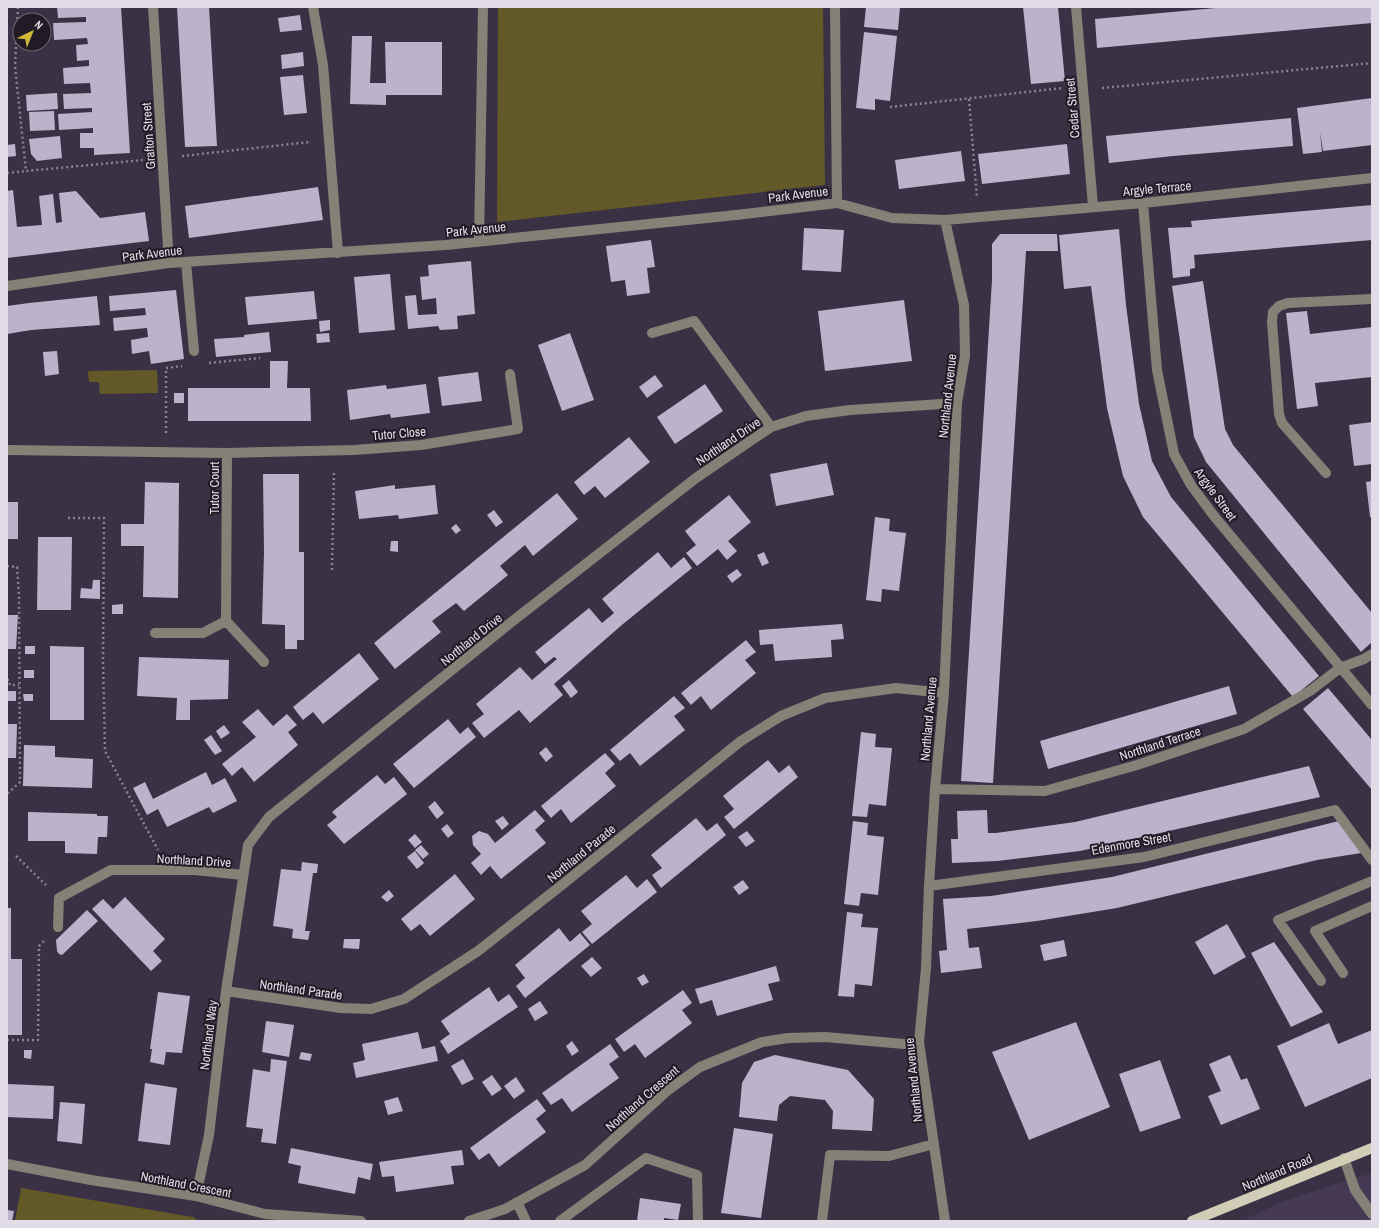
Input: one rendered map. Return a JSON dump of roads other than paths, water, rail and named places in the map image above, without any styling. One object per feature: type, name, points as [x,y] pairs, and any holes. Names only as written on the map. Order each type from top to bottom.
[{"type":"main road","name":"Northland Road","points":[[1192,1221],[1344,1158],[1372,1148]]},
{"type":"street","name":"Grafton Street","points":[[153,7],[169,263]]},
{"type":"street","points":[[313,7],[323,65],[338,252]]},
{"type":"street","points":[[479,241],[483,7]]},
{"type":"street","points":[[835,7],[837,203]]},
{"type":"street","name":"Cedar Street","points":[[1076,7],[1093,206]]},
{"type":"street","name":"Argyle Terrace","points":[[945,220],[1093,206],[1143,203],[1372,178]]},
{"type":"street","name":"Park Avenue","points":[[7,286],[169,263],[446,245],[837,203],[892,218],[945,220]]},
{"type":"street","name":"Argyle Street","points":[[1143,203],[1157,370],[1174,454],[1191,485],[1214,516],[1372,705]]},
{"type":"street","name":"Northland Avenue","points":[[945,220],[964,305],[965,356],[957,403],[944,693],[935,789],[926,968],[919,1042],[945,1221]]},
{"type":"street","points":[[186,262],[194,351]]},
{"type":"street","points":[[1326,473],[1282,423],[1279,414],[1272,322],[1273,312],[1279,306],[1288,303],[1372,299]]},
{"type":"street","points":[[652,333],[694,321],[770,427]]},
{"type":"street","name":"Tutor Close","points":[[227,453],[334,451],[420,445],[518,429],[510,374]]},
{"type":"street","name":"Northland Drive","points":[[58,927],[59,898],[111,870],[195,870],[243,876],[248,845],[269,817],[696,478],[770,427],[806,416],[850,410],[957,403]]},
{"type":"street","name":"Tutor Court","points":[[7,450],[227,453],[226,621]]},
{"type":"street","points":[[155,633],[203,633],[226,621],[264,662]]},
{"type":"street","name":"Northland Terrace","points":[[935,789],[1045,791],[1137,765],[1244,729],[1310,691],[1340,668],[1364,659],[1372,654]]},
{"type":"street","name":"Northland Parade","points":[[226,991],[341,1008],[371,1009],[404,999],[478,951],[741,741],[781,716],[826,698],[880,690],[896,688],[944,693]]},
{"type":"street","name":"Edenmore Street","points":[[929,886],[1144,857],[1335,810],[1372,860]]},
{"type":"street","name":"Northland Way","points":[[196,1196],[209,1136],[226,991],[243,876]]},
{"type":"street","points":[[1322,981],[1278,920],[1372,882]]},
{"type":"street","points":[[1343,973],[1315,931],[1372,906]]},
{"type":"street","name":"Northland Crescent","points":[[469,1221],[505,1209],[585,1165],[667,1091],[700,1067],[762,1042],[788,1038],[825,1037],[904,1044],[919,1042]]},
{"type":"street","points":[[822,1221],[830,1155],[889,1156],[934,1144]]},
{"type":"street","points":[[560,1221],[646,1158],[697,1175],[698,1221]]},
{"type":"street","points":[[1344,1158],[1355,1190],[1372,1214]]},
{"type":"street","name":"Northland Crescent","points":[[7,1164],[91,1180],[196,1196],[265,1214],[360,1221]]},
{"type":"street","points":[[517,1202],[526,1221]]}]
